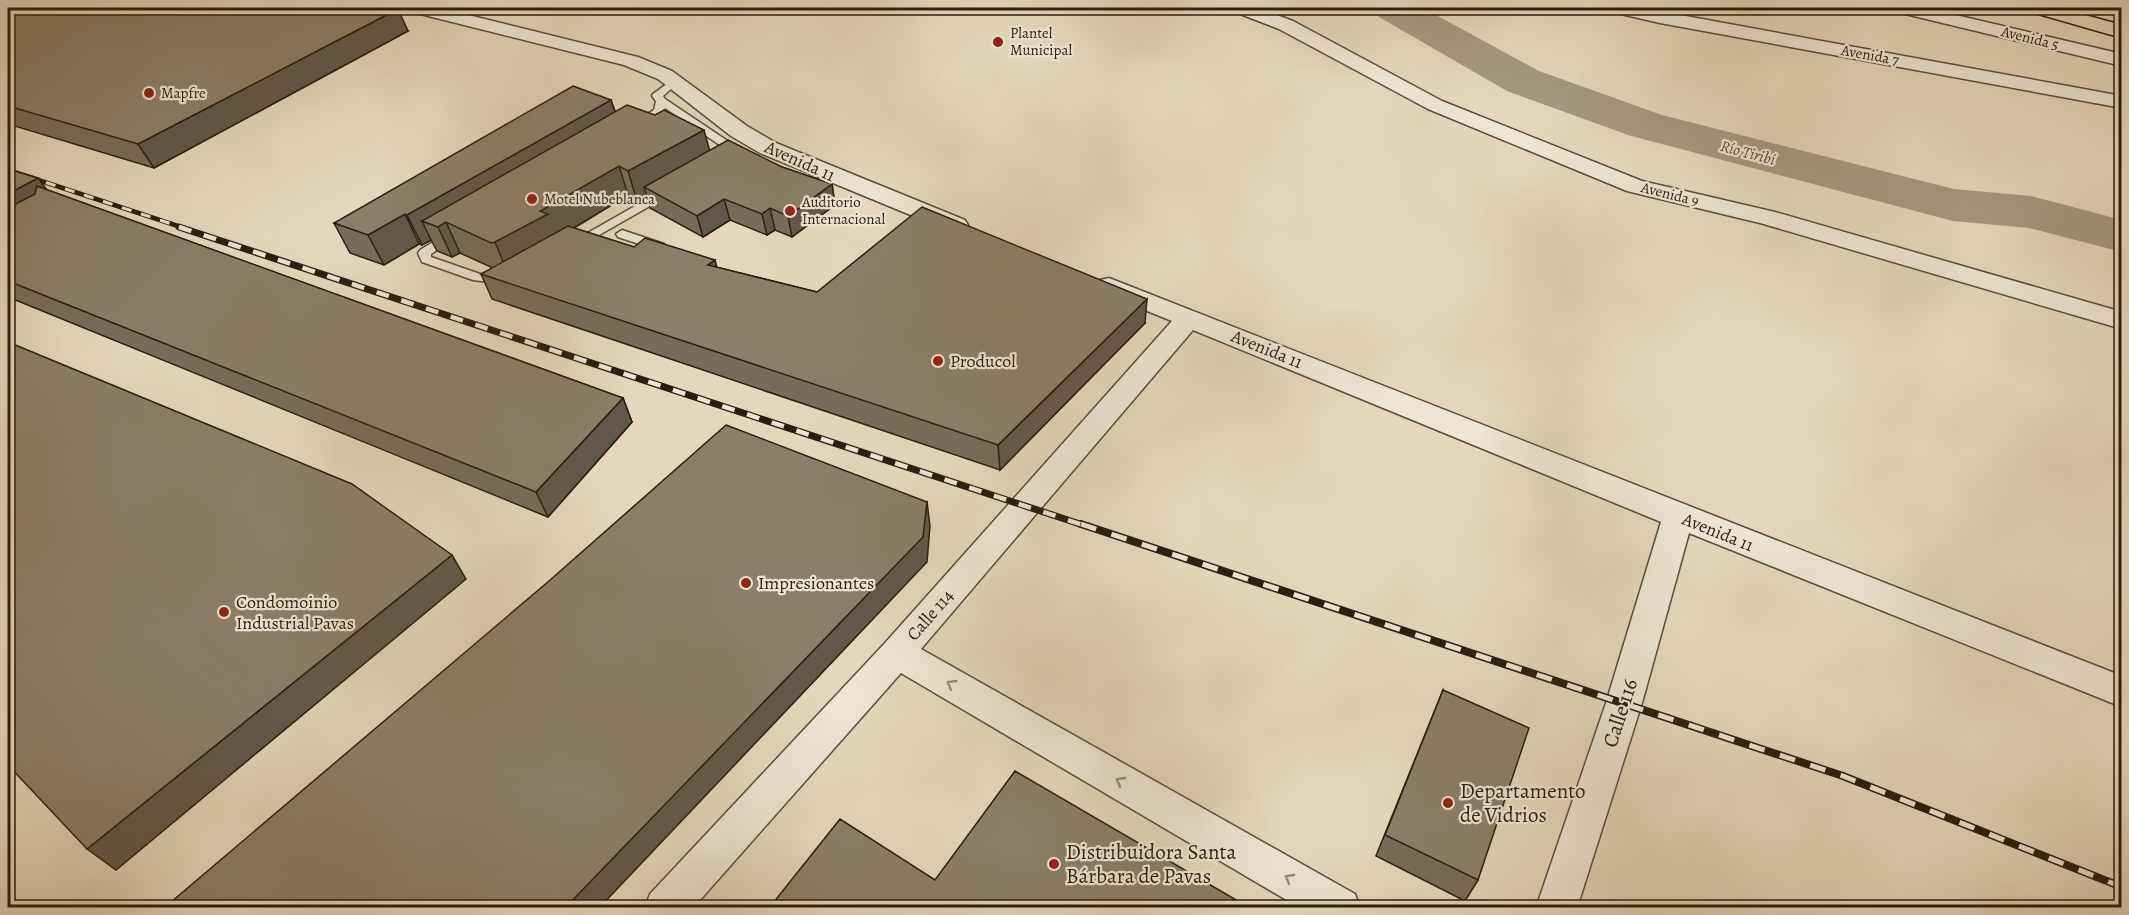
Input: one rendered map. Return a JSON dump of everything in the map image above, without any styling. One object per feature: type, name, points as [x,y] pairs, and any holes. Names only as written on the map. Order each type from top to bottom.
[{"type":"highway","points":[[2032,8],[2071,18]]},
{"type":"highway","points":[[2038,8],[2121,32]]},
{"type":"street","name":"Avenida 11","points":[[419,8],[631,61],[668,91],[717,115],[740,150],[803,164],[929,219],[978,234]]},
{"type":"street","name":"Avenida 9","points":[[1242,8],[1286,25],[1436,105],[1635,186],[1767,217],[2121,321]]},
{"type":"street","name":"Avenida 7","points":[[1619,8],[2121,102]]},
{"type":"street","name":"Avenida 5","points":[[1904,8],[2121,60]]},
{"type":"street","name":"Avenida 11","points":[[1089,278],[2121,692]]},
{"type":"street","name":"Calle 114","points":[[665,908],[897,653],[1189,318]]},
{"type":"street","name":"Calle 116","points":[[1556,908],[1624,703],[1678,516]]},
{"type":"street","points":[[897,653],[1340,908]]},
{"type":"lane","points":[[624,133],[655,115],[668,91]]},
{"type":"lane","points":[[566,248],[676,187]]},
{"type":"lane","points":[[466,226],[428,249],[424,253],[426,259],[494,280],[512,278]]},
{"type":"lane","points":[[622,234],[676,253]]},
{"type":"building","name":"Mapfre","points":[[8,8],[398,9],[138,144],[8,106]]},
{"type":"building","points":[[573,86],[611,100],[368,235],[334,223]]},
{"type":"building","points":[[627,105],[655,115],[664,110],[704,130],[628,171],[619,166],[540,211],[548,214],[495,242],[491,243],[446,222],[438,227],[422,221]]},
{"type":"building","points":[[728,140],[782,167],[832,184],[788,216],[770,208],[762,214],[724,199],[697,216],[644,187]]},
{"type":"building","points":[[8,169],[38,178],[8,194]]},
{"type":"building","points":[[37,186],[623,398],[536,492],[8,281],[8,208],[35,194]]},
{"type":"building","points":[[922,207],[1147,299],[998,445],[481,274],[568,226],[634,247],[645,238],[715,260],[708,265],[817,292]]},
{"type":"building","name":"Condomoinio Industrial Pavas","points":[[8,342],[352,484],[452,555],[87,849],[8,765]]},
{"type":"building","points":[[726,425],[927,502],[923,537],[565,908],[164,908],[549,581]]},
{"type":"building","name":"Departamento de Vidrios","points":[[1443,690],[1529,728],[1478,880],[1385,835]]},
{"type":"building","name":"Distribuidora Santa Bárbara de Pavas","points":[[1015,771],[1250,908],[769,908],[840,819],[935,880]]},
{"type":"waterway","name":"Río Tiribí","points":[[1394,8],[1523,81],[1645,125],[1953,205],[2031,212],[2122,236]]},
{"type":"railway","points":[[8,170],[184,228]]},
{"type":"railway","points":[[179,227],[1086,526]]},
{"type":"railway","points":[[1081,524],[1843,776],[2122,887]]},
{"type":"place","name":"Plantel Municipal","points":[[998,42]]},
{"type":"place","name":"Mapfre","points":[[149,93]]},
{"type":"place","name":"Motel Nubeblanca","points":[[532,199]]},
{"type":"place","name":"Auditorio Internacional","points":[[790,211]]},
{"type":"place","name":"Producol","points":[[938,361]]},
{"type":"place","name":"Impresionantes","points":[[746,583]]},
{"type":"place","name":"Condomoinio Industrial Pavas","points":[[224,612]]},
{"type":"place","name":"Departamento de Vidrios","points":[[1448,803]]},
{"type":"place","name":"Distribuidora Santa Bárbara de Pavas","points":[[1054,864]]}]
